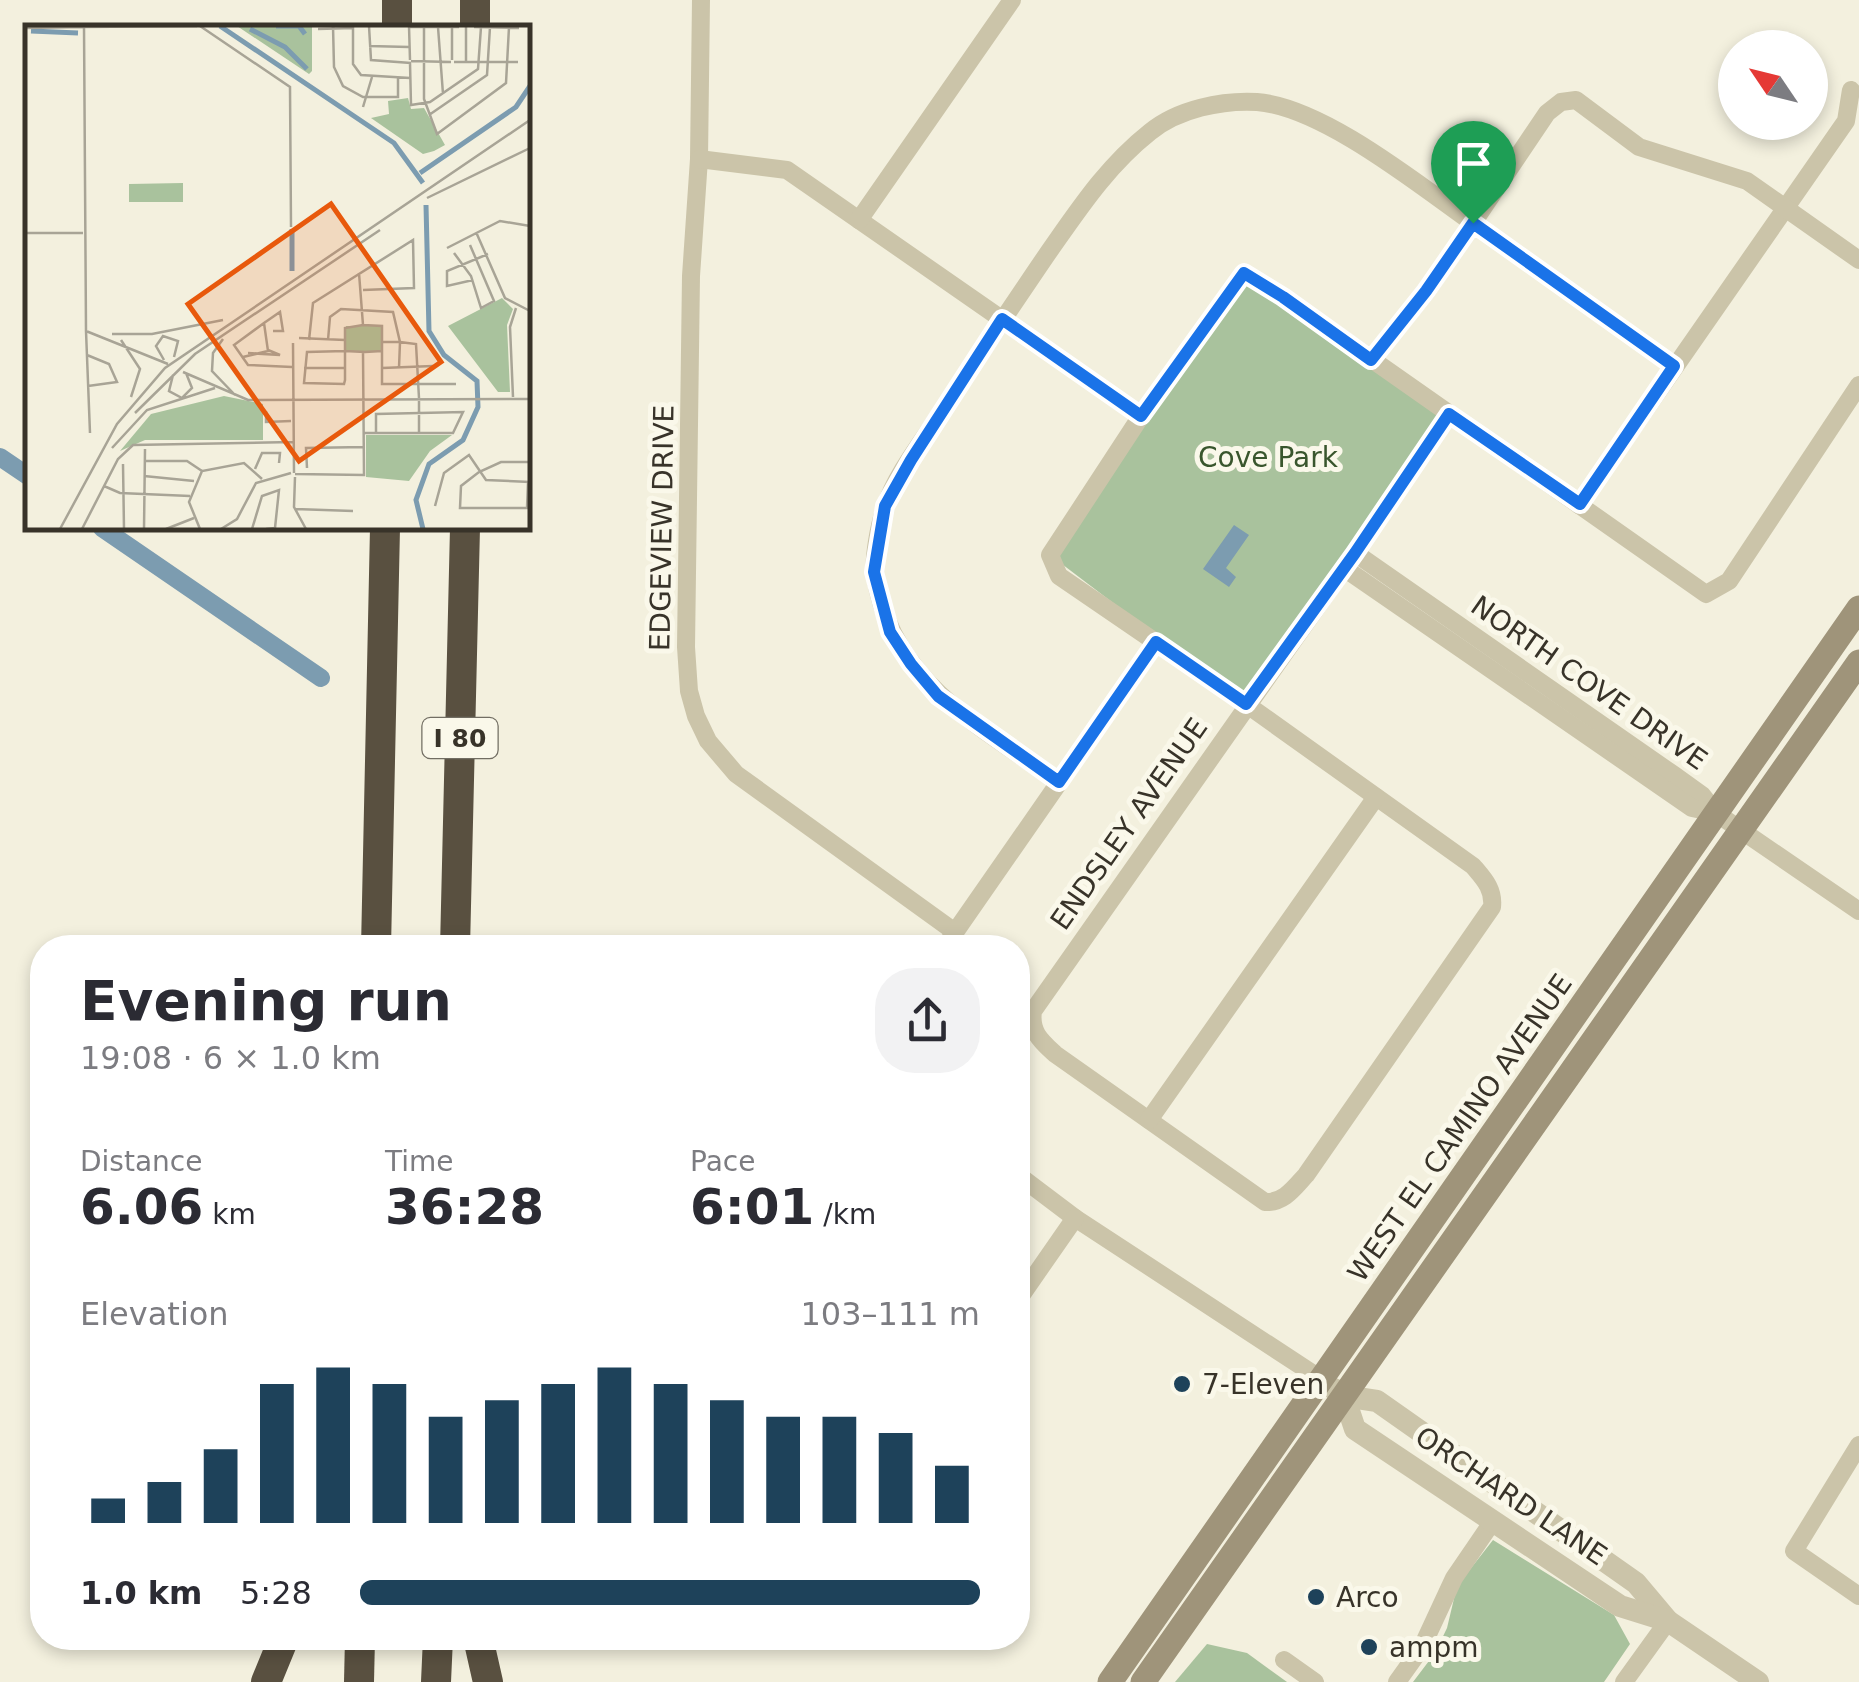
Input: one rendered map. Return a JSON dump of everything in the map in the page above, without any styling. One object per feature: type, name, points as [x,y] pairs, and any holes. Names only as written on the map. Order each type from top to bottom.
[{"type":"highway","points":[[396,25],[397,0]]},
{"type":"highway","points":[[475,25],[476,0]]},
{"type":"highway","points":[[376,935],[386,530]]},
{"type":"highway","name":"I 80","points":[[455,935],[465,530]]},
{"type":"highway","points":[[266,1682],[279,1650]]},
{"type":"highway","points":[[359,1682],[360,1650]]},
{"type":"highway","points":[[436,1682],[437,1650]]},
{"type":"highway","points":[[481,1650],[488,1682]]},
{"type":"main road","name":"WEST EL CAMINO AVENUE","points":[[1110,1682],[1859,608]]},
{"type":"main road","points":[[1142,1682],[1859,662]]},
{"type":"street","name":"EDGEVIEW DRIVE","points":[[700,0],[685,621],[689,690],[708,742],[736,774],[943,935]]},
{"type":"street","points":[[859,220],[1012,0]]},
{"type":"street","points":[[1580,504],[1846,122],[1850,90]]},
{"type":"street","points":[[1371,360],[1426,291],[1547,113],[1561,102],[1576,100],[1639,147],[1747,181],[1859,260]]},
{"type":"street","points":[[1059,782],[938,696],[890,632],[874,572],[885,506],[911,460],[1100,178],[1153,129],[1200,106],[1258,102],[1314,118],[1365,148],[1674,366]]},
{"type":"street","points":[[699,159],[787,170],[1141,416]]},
{"type":"street","points":[[1376,797],[1149,1120],[1265,1202],[1275,1203],[1306,1175],[1492,907],[1493,896],[1472,866],[1376,797],[1246,704],[1059,576],[1050,555],[1141,416],[1244,273],[1706,594],[1728,582],[1859,386]]},
{"type":"street","name":"ENDSLEY AVENUE","points":[[1149,1120],[1055,1054],[1037,1037],[1031,1022],[1032,1011],[1449,414]]},
{"type":"street","name":"NORTH COVE DRIVE","points":[[1349,561],[1692,808],[1716,813],[1859,912]]},
{"type":"street","points":[[952,935],[1156,642]]},
{"type":"street","name":"ORCHARD LANE","points":[[1030,1184],[1344,1396],[1377,1401],[1636,1583],[1668,1621],[1758,1682]]},
{"type":"street","points":[[1030,1283],[1075,1218]]},
{"type":"street","name":"ORCHARD LANE","points":[[1344,1396],[1356,1428],[1620,1606],[1668,1621]]},
{"type":"street","points":[[1859,1444],[1794,1551],[1859,1596]]},
{"type":"street","points":[[1397,1682],[1422,1647],[1454,1578],[1493,1520]]},
{"type":"street","points":[[1624,1682],[1668,1621]]},
{"type":"street","points":[[1284,1660],[1315,1682]]},
{"type":"green space","name":"Cove Park","points":[[1244,273],[1449,414],[1246,704],[1050,555]]},
{"type":"green space","points":[[1493,1540],[1614,1615],[1630,1644],[1604,1682],[1413,1682],[1435,1653],[1447,1628],[1457,1586]]},
{"type":"green space","points":[[1207,1644],[1247,1653],[1287,1682],[1175,1682]]},
{"type":"water","points":[[1234,525],[1249,535],[1226,568],[1236,577],[1229,587],[1203,569]]},
{"type":"waterway","points":[[0,457],[25,474]]},
{"type":"waterway","points":[[105,530],[321,678]]},
{"type":"place","name":"7-Eleven","points":[[1182,1384]]},
{"type":"place","name":"Arco","points":[[1316,1597]]},
{"type":"place","name":"ampm","points":[[1369,1647]]},
{"type":"route","points":[[1473,223],[1674,366],[1580,504],[1449,414],[1246,704],[1156,642],[1059,782],[938,696],[911,664],[890,632],[874,572],[885,506],[1002,319],[1141,416],[1244,273],[1371,360],[1473,223]]}]
